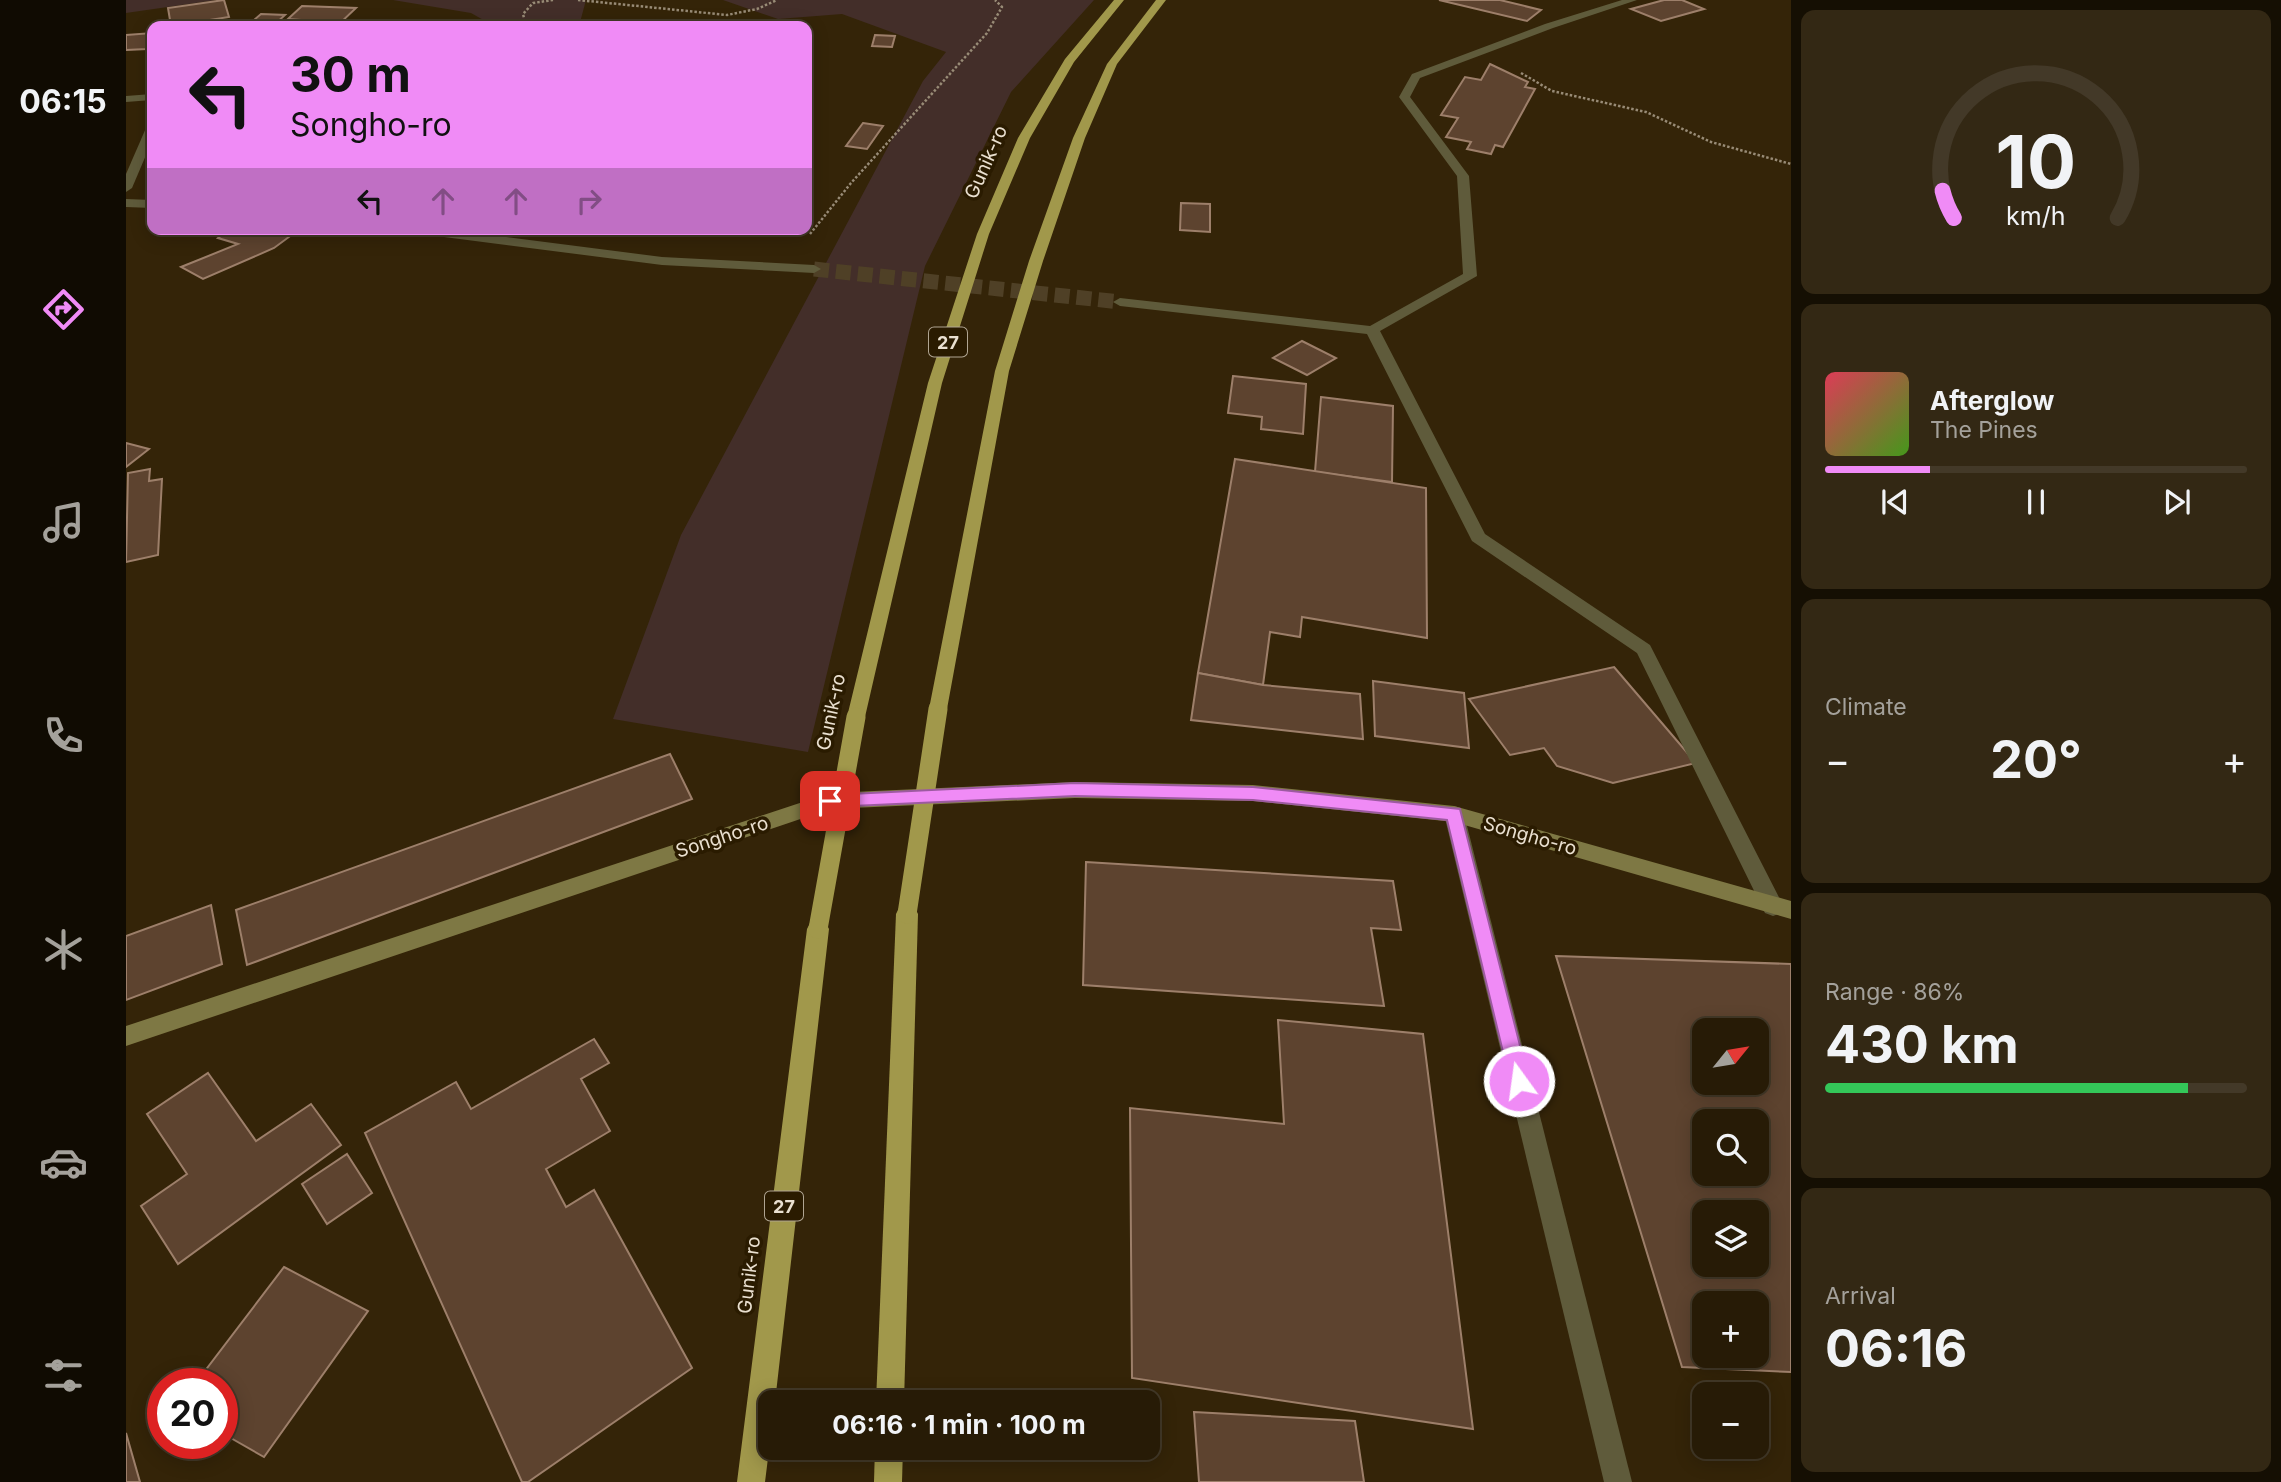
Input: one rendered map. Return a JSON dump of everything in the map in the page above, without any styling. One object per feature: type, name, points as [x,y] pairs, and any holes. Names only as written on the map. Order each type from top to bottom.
[{"type":"highway","name":"Gunik-ro","points":[[751,1482],[818,929],[856,717],[935,383],[983,234],[1024,138],[1069,61],[1119,0]]},
{"type":"highway","points":[[890,1390],[907,915],[938,709],[1002,371],[1036,261],[1079,138],[1112,64],[1161,0]]},
{"type":"highway","points":[[888,1482],[889,1460]]},
{"type":"main road","name":"Songho-ro","points":[[126,1036],[830,801],[1075,789],[1253,793],[1454,814],[1782,909]]},
{"type":"street","points":[[1120,302],[1372,330],[1470,276],[1464,176],[1404,97],[1416,76],[1632,0]]},
{"type":"street","points":[[126,99],[147,97]]},
{"type":"street","points":[[126,188],[147,140]]},
{"type":"street","points":[[126,203],[147,204]]},
{"type":"street","points":[[460,235],[663,261],[814,269]]},
{"type":"street","points":[[1372,330],[1478,537],[1644,649],[1782,909]]},
{"type":"street","points":[[1454,814],[1618,1482]]},
{"type":"path","points":[[525,21],[523,14],[533,3],[553,0]]},
{"type":"path","points":[[578,0],[727,15],[757,9],[776,0]]},
{"type":"path","points":[[812,232],[851,183],[987,33],[1002,7],[995,0]]},
{"type":"path","points":[[1491,48],[1504,63],[1552,91],[1646,112],[1711,142],[1791,164]]},
{"type":"path","points":[[783,268],[809,235]]},
{"type":"shaded area","points":[[126,0],[216,0],[126,13]]},
{"type":"shaded area","points":[[393,0],[586,0],[580,21],[485,21],[471,13]]},
{"type":"shaded area","points":[[723,0],[1094,0],[1011,92],[925,266],[808,752],[613,719],[681,535],[923,81],[946,52],[842,14],[778,19]]},
{"type":"building","points":[[224,0],[229,17],[203,21],[170,21],[168,8]]},
{"type":"building","points":[[1439,0],[1500,0],[1541,10],[1527,21]]},
{"type":"building","points":[[1664,0],[1682,0],[1704,9],[1661,21],[1631,9]]},
{"type":"building","points":[[302,6],[356,8],[342,21],[288,19]]},
{"type":"building","points":[[261,14],[285,15],[278,21],[253,21]]},
{"type":"building","points":[[147,33],[147,49],[126,50],[126,35]]},
{"type":"building","points":[[875,35],[895,36],[892,47],[872,46]]},
{"type":"building","points":[[1490,64],[1528,82],[1525,87],[1535,89],[1503,147],[1495,145],[1491,154],[1467,149],[1471,142],[1446,137],[1458,118],[1441,115],[1465,77],[1481,80]]},
{"type":"building","points":[[863,123],[883,126],[867,149],[846,146]]},
{"type":"building","points":[[1181,203],[1210,204],[1210,232],[1180,230]]},
{"type":"building","points":[[222,235],[292,235],[274,248],[203,279],[181,267],[238,244],[218,238]]},
{"type":"building","points":[[1302,341],[1336,358],[1307,375],[1273,358]]},
{"type":"building","points":[[1233,376],[1306,384],[1303,434],[1261,429],[1262,417],[1228,413]]},
{"type":"building","points":[[1321,397],[1393,406],[1392,482],[1315,472]]},
{"type":"building","points":[[126,443],[149,449],[126,467]]},
{"type":"building","points":[[1235,459],[1426,488],[1427,638],[1302,617],[1300,637],[1270,632],[1263,685],[1198,673]]},
{"type":"building","points":[[150,469],[149,481],[162,479],[158,555],[126,562],[128,473]]},
{"type":"building","points":[[1614,667],[1696,763],[1613,783],[1557,766],[1544,748],[1510,755],[1469,699]]},
{"type":"building","points":[[1198,673],[1263,685],[1360,694],[1363,739],[1191,720]]},
{"type":"building","points":[[1373,681],[1464,693],[1469,748],[1375,736]]},
{"type":"building","points":[[670,754],[692,799],[247,965],[236,910]]},
{"type":"building","points":[[1086,862],[1393,881],[1401,930],[1371,928],[1384,1006],[1083,985]]},
{"type":"building","points":[[211,905],[222,964],[126,1000],[126,936]]},
{"type":"building","points":[[1556,956],[1791,964],[1791,1372],[1704,1368],[1769,1368],[1769,1291],[1692,1291],[1692,1367],[1682,1367]]},
{"type":"building","points":[[1278,1020],[1423,1034],[1473,1429],[1132,1378],[1130,1108],[1284,1124]]},
{"type":"building","points":[[594,1039],[609,1063],[581,1079],[610,1131],[546,1169],[566,1207],[594,1190],[692,1368],[528,1482],[522,1482],[365,1133],[456,1082],[471,1109]]},
{"type":"building","points":[[208,1073],[256,1141],[311,1104],[341,1145],[178,1264],[141,1206],[187,1174],[147,1114]]},
{"type":"building","points":[[347,1154],[372,1193],[327,1224],[302,1184]]},
{"type":"building","points":[[284,1267],[368,1311],[264,1457],[238,1442],[238,1368],[207,1368]]},
{"type":"building","points":[[1194,1412],[1355,1421],[1364,1482],[1199,1482]]},
{"type":"building","points":[[126,1433],[140,1482],[126,1482]]},
{"type":"tunnel","points":[[814,269],[1120,302]]},
{"type":"route","points":[[830,801],[1075,789],[1253,793],[1454,814],[1519,1081]]}]
